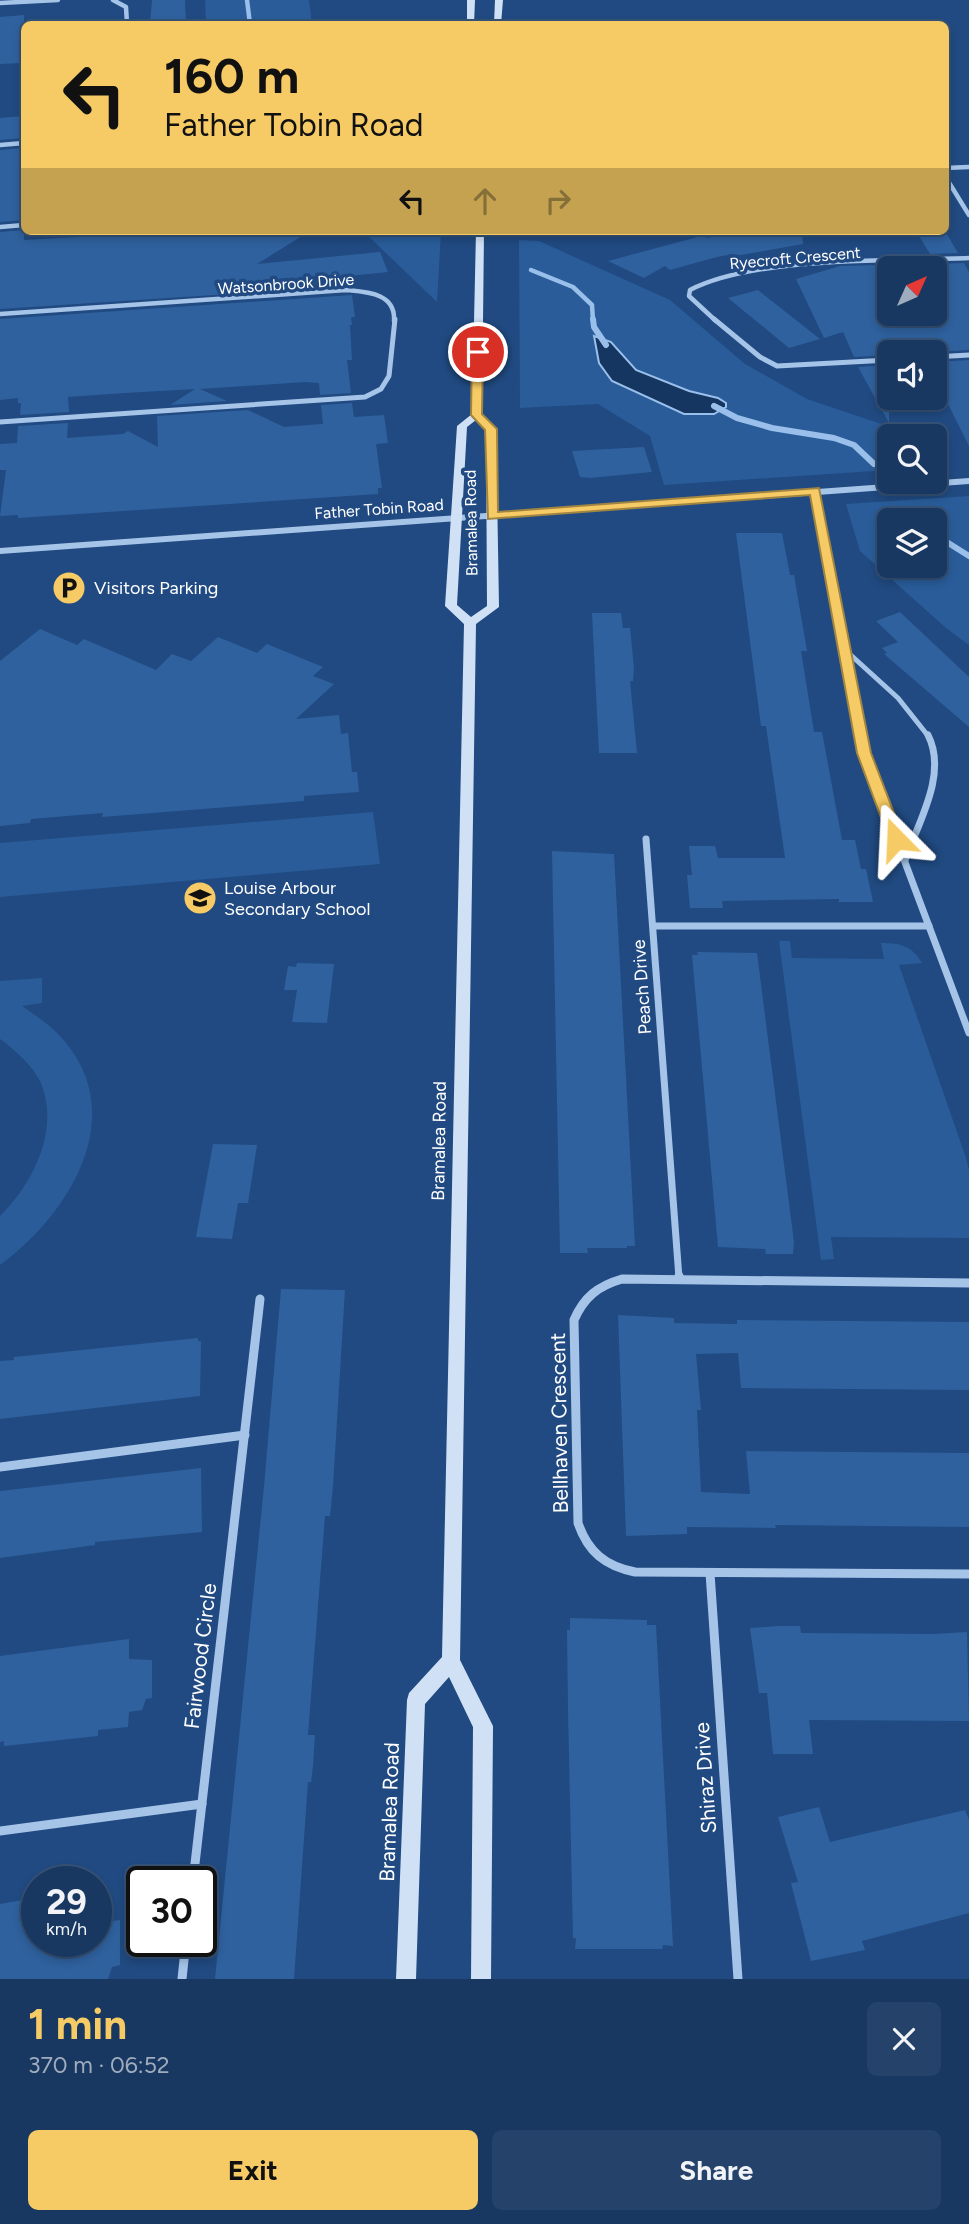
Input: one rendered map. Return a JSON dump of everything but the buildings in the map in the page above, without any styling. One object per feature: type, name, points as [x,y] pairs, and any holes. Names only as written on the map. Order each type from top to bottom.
[{"type":"main road","points":[[471,0],[471,21]]},
{"type":"main road","points":[[498,21],[499,0]]},
{"type":"main road","name":"Bramalea Road","points":[[470,623],[494,607],[491,429],[477,415],[480,235]]},
{"type":"main road","name":"Bramalea Road","points":[[477,415],[462,426],[451,606],[470,623],[451,1661],[483,1726],[481,1979]]},
{"type":"main road","name":"Bramalea Road","points":[[406,1979],[416,1700],[451,1661]]},
{"type":"street","points":[[0,3],[58,0]]},
{"type":"street","points":[[113,0],[126,8],[127,21]]},
{"type":"street","points":[[0,145],[21,143]]},
{"type":"street","points":[[949,168],[969,167]]},
{"type":"street","points":[[949,182],[969,215]]},
{"type":"street","points":[[0,227],[21,225]]},
{"type":"street","name":"Ryecroft Crescent","points":[[877,361],[787,367],[768,363],[693,302],[689,296],[690,290],[708,280],[760,270],[969,258]]},
{"type":"street","name":"Watsonbrook Drive","points":[[0,314],[346,290],[374,293],[385,298],[394,308],[395,316],[389,376],[381,388],[365,397],[0,422]]},
{"type":"street","points":[[947,356],[969,355]]},
{"type":"street","name":"Father Tobin Road","points":[[0,551],[969,481]]},
{"type":"street","points":[[815,491],[864,753],[969,1033]]},
{"type":"street","points":[[843,648],[912,713],[932,745],[935,757],[933,776],[904,860]]},
{"type":"street","points":[[646,839],[653,926]]},
{"type":"street","name":"Peach Drive","points":[[679,1279],[653,926],[929,926]]},
{"type":"street","name":"Bellhaven Crescent","points":[[969,1283],[622,1279],[605,1283],[590,1292],[580,1305],[574,1321],[578,1522],[583,1541],[604,1563],[618,1569],[710,1573],[969,1574]]},
{"type":"street","name":"Fairwood Circle","points":[[195,1866],[260,1299]]},
{"type":"street","points":[[0,1467],[245,1435]]},
{"type":"street","name":"Shiraz Drive","points":[[710,1573],[738,1979]]},
{"type":"street","points":[[0,1830],[202,1804]]},
{"type":"street","points":[[181,1979],[184,1957]]},
{"type":"shaded area","points":[[205,0],[309,0],[312,21],[206,21]]},
{"type":"shaded area","points":[[367,235],[441,235],[437,302]]},
{"type":"shaded area","points":[[519,240],[539,241],[670,300],[745,364],[807,399],[881,424],[877,424],[877,471],[664,485],[650,436],[598,404],[520,408]]},
{"type":"shaded area","points":[[594,336],[611,342],[636,370],[689,391],[718,398],[726,403],[726,407],[714,414],[684,414],[612,381],[599,363]]},
{"type":"shaded area","points":[[969,496],[969,645],[890,578],[947,578],[947,508],[877,508],[877,566],[860,551],[846,504]]},
{"type":"shaded area","points":[[373,812],[380,864],[0,897],[0,843]]},
{"type":"shaded area","points":[[779,941],[790,941],[792,958],[884,959],[881,943],[910,949],[922,963],[899,965],[966,1158],[969,1170],[969,1238],[831,1237],[834,1259],[821,1260]]},
{"type":"shaded area","points":[[42,978],[42,1003],[22,1006],[60,1036],[81,1066],[91,1097],[91,1129],[83,1160],[69,1190],[49,1219],[26,1244],[0,1265],[0,1216],[23,1188],[32,1172],[40,1155],[47,1119],[46,1101],[38,1077],[12,1048],[0,1039],[0,981]]},
{"type":"waterway","points":[[247,0],[250,21]]},
{"type":"waterway","points":[[531,270],[573,287],[592,305],[593,321]]},
{"type":"waterway","points":[[593,319],[594,327],[606,345]]},
{"type":"waterway","points":[[714,406],[737,418],[772,428],[834,438],[854,445],[874,464]]},
{"type":"waterway","points":[[947,542],[969,556]]},
{"type":"place","name":"Visitors Parking","points":[[69,588]]},
{"type":"place","name":"Louise Arbour Secondary School","points":[[200,898]]},
{"type":"route","points":[[478,352],[477,415],[491,429],[492,516],[815,491],[833,599],[864,753],[896,839]]}]
